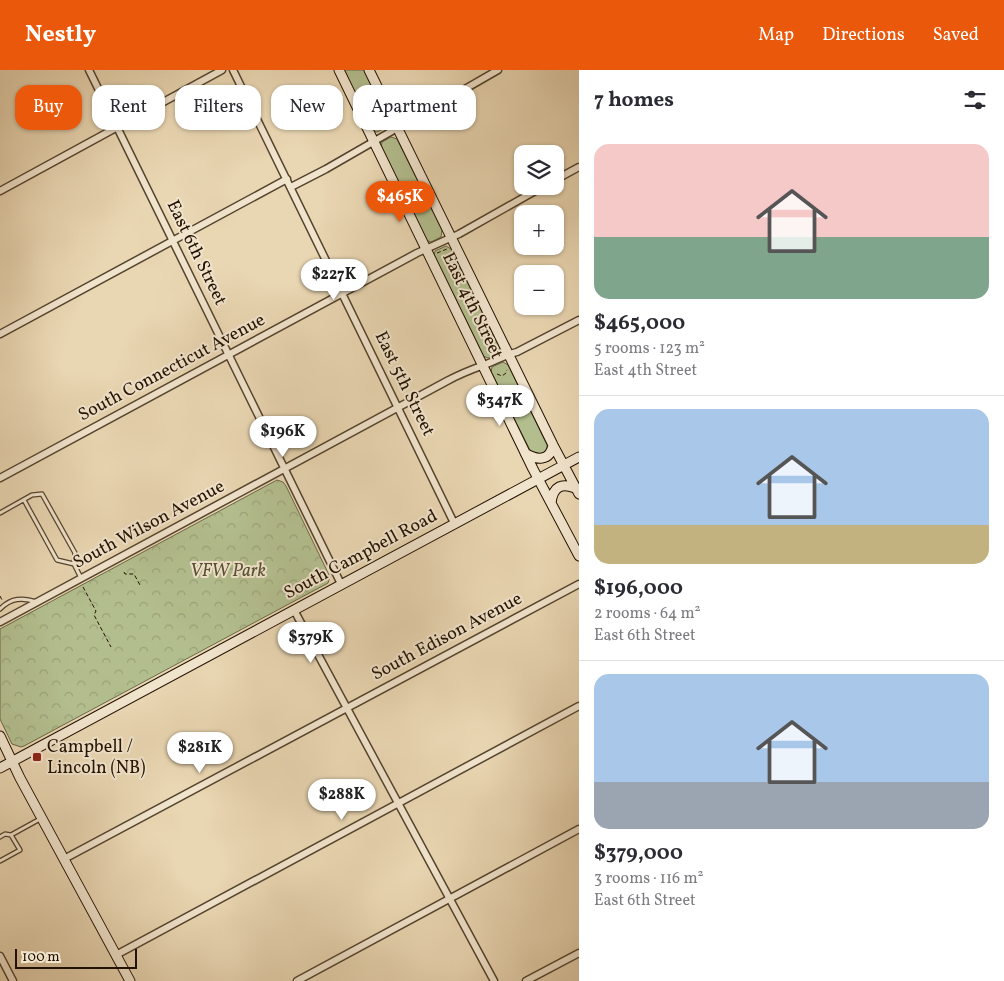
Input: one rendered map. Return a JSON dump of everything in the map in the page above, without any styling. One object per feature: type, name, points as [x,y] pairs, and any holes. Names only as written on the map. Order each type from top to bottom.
[{"type":"street","name":"East 6th Street","points":[[89,70],[97,85]]},
{"type":"street","points":[[165,101],[222,70]]},
{"type":"street","name":"East 5th Street","points":[[233,70],[454,523]]},
{"type":"street","name":"East 4th Street","points":[[338,70],[525,453],[579,556]]},
{"type":"street","name":"East 4th Street","points":[[368,70],[376,85]]},
{"type":"street","points":[[471,85],[498,70]]},
{"type":"street","points":[[0,190],[111,130]]},
{"type":"street","name":"East 6th Street","points":[[120,130],[340,584]]},
{"type":"street","points":[[291,187],[326,169],[392,130]]},
{"type":"street","name":"East 4th Street","points":[[398,130],[450,242],[578,492]]},
{"type":"street","points":[[564,175],[579,167]]},
{"type":"street","points":[[0,334],[287,179]]},
{"type":"street","name":"South Connecticut Avenue","points":[[0,478],[342,293],[426,249],[450,242],[529,195]]},
{"type":"street","name":"South Wilson Avenue","points":[[0,622],[473,367],[517,352],[579,320]]},
{"type":"street","points":[[525,453],[540,460],[549,454],[553,445]]},
{"type":"street","name":"South Campbell Road","points":[[0,768],[579,457]]},
{"type":"street","points":[[551,502],[553,493],[559,487],[569,485],[578,492]]},
{"type":"street","name":"South Edison Avenue","points":[[64,859],[579,584]]},
{"type":"street","points":[[294,610],[494,981]]},
{"type":"street","points":[[116,955],[579,706]]},
{"type":"street","points":[[0,736],[12,762],[130,981]]},
{"type":"street","points":[[297,981],[579,829]]},
{"type":"street","points":[[526,981],[579,953]]},
{"type":"street","points":[[0,956],[13,981]]},
{"type":"lane","points":[[0,513],[38,494],[44,497],[75,554],[74,564],[80,579]]},
{"type":"lane","points":[[24,500],[57,560],[74,564]]},
{"type":"lane","points":[[0,609],[15,599],[26,598],[37,602]]},
{"type":"lane","points":[[0,837],[5,834],[11,835],[42,818]]},
{"type":"lane","points":[[0,861],[20,850],[11,835]]},
{"type":"path","points":[[434,255],[450,242]]},
{"type":"path","points":[[494,368],[497,374],[502,376],[506,374],[506,367]]},
{"type":"path","points":[[124,572],[125,574],[134,574],[141,587]]},
{"type":"path","points":[[80,579],[96,611],[94,615],[111,647]]},
{"type":"path","points":[[0,596],[2,601]]},
{"type":"green space","points":[[343,70],[364,70],[371,85],[353,85],[353,90]]},
{"type":"green space","points":[[391,137],[397,139],[442,230],[441,237],[431,242],[426,240],[381,148],[382,142]]},
{"type":"green space","points":[[446,246],[451,249],[500,349],[498,354],[488,358],[483,356],[434,255],[435,251]]},
{"type":"green space","points":[[503,362],[508,365],[547,445],[547,450],[543,454],[532,454],[491,372],[492,367]]},
{"type":"green space","name":"VFW Park","points":[[277,480],[283,482],[286,486],[330,577],[328,583],[24,746],[12,744],[0,719],[0,629]]},
{"type":"place","name":"Campbell / Lincoln (NB)","points":[[37,757]]}]
